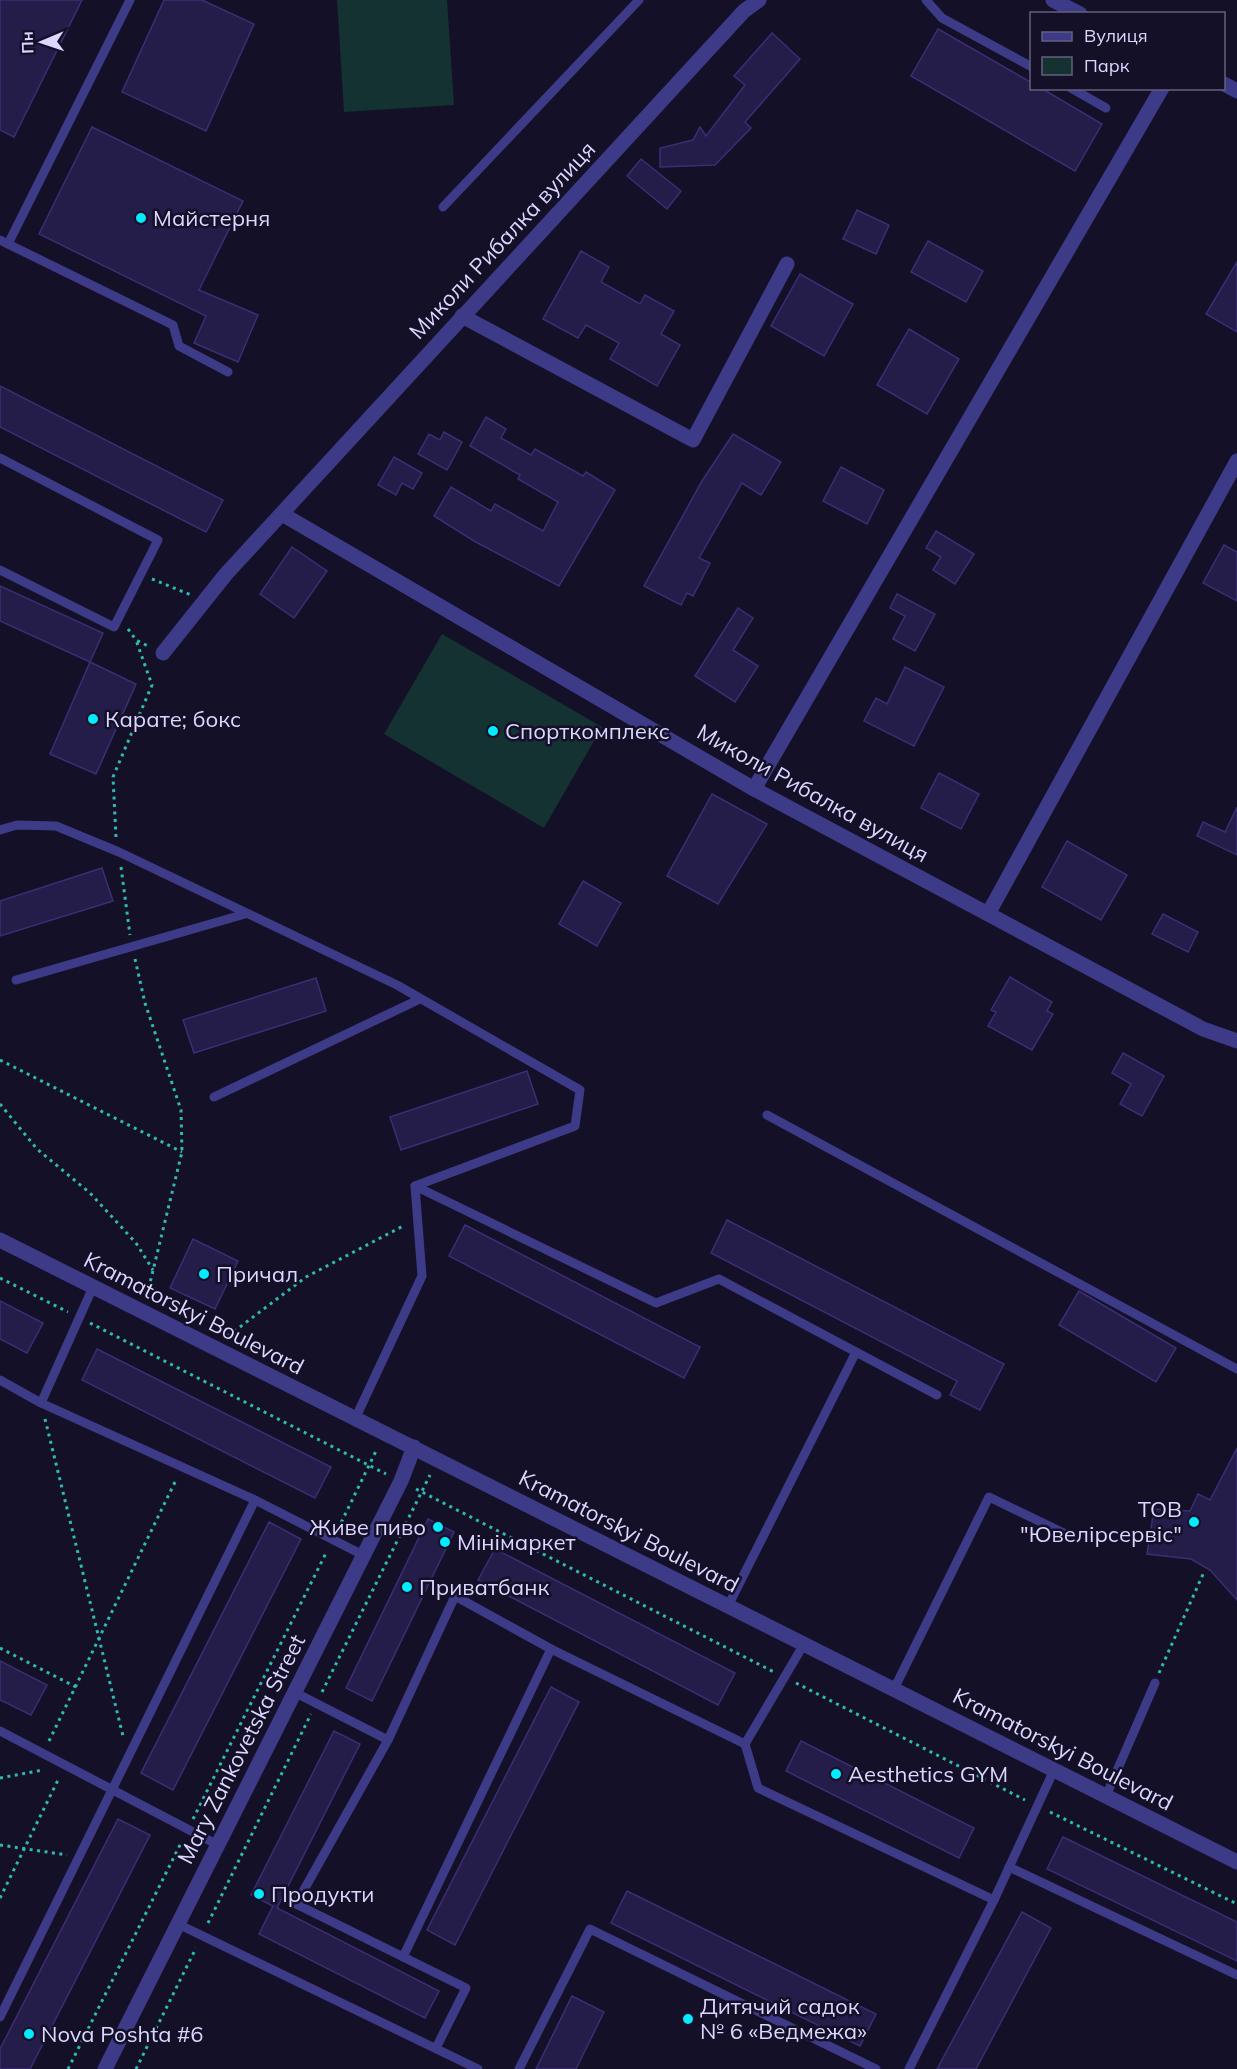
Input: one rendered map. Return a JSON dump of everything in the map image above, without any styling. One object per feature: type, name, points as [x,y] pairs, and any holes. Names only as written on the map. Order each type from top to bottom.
[{"type":"street","name":"Миколи Рибалка вулиця","points":[[163,653],[226,574],[744,11],[759,0]]},
{"type":"street","points":[[1053,0],[1076,12]]},
{"type":"street","points":[[754,789],[1161,90]]},
{"type":"street","points":[[462,316],[693,440],[787,264]]},
{"type":"street","points":[[988,914],[1237,461]]},
{"type":"street","name":"Миколи Рибалка вулиця","points":[[282,514],[754,789],[1203,1029],[1237,1041]]},
{"type":"street","name":"Kramatorskyi Boulevard","points":[[0,1240],[1237,1862]]},
{"type":"street","name":"Mary Zankovetska Street","points":[[105,2069],[400,1481],[414,1447]]},
{"type":"lane","points":[[130,0],[4,242],[173,325],[179,346],[228,372]]},
{"type":"lane","points":[[443,207],[639,0]]},
{"type":"lane","points":[[926,0],[942,18],[1030,66]]},
{"type":"lane","points":[[1074,90],[1106,108]]},
{"type":"lane","points":[[0,458],[158,540],[114,627],[0,570]]},
{"type":"lane","points":[[0,830],[17,825],[56,826],[119,852],[420,999],[580,1090],[575,1126],[415,1186]]},
{"type":"lane","points":[[16,980],[244,914]]},
{"type":"lane","points":[[214,1097],[420,999]]},
{"type":"lane","points":[[767,1114],[1237,1369]]},
{"type":"lane","points":[[355,1419],[422,1276],[415,1186]]},
{"type":"lane","points":[[415,1186],[656,1303],[719,1280],[937,1395]]},
{"type":"lane","points":[[41,1403],[93,1287]]},
{"type":"lane","points":[[728,1606],[856,1352]]},
{"type":"lane","points":[[0,1380],[41,1403],[255,1500],[363,1555]]},
{"type":"lane","points":[[894,1689],[989,1497],[1074,1538]]},
{"type":"lane","points":[[0,2017],[114,1791],[255,1500]]},
{"type":"lane","points":[[436,2049],[466,1988],[297,1904],[388,1740],[455,1596],[551,1649],[746,1744]]},
{"type":"lane","points":[[804,1644],[746,1744],[758,1788],[994,1900]]},
{"type":"lane","points":[[403,1957],[551,1649]]},
{"type":"lane","points":[[1106,1796],[1155,1683]]},
{"type":"lane","points":[[294,1692],[388,1740]]},
{"type":"lane","points":[[0,1731],[218,1845]]},
{"type":"lane","points":[[909,2069],[994,1900],[1054,1770]]},
{"type":"lane","points":[[1009,1867],[1237,1975]]},
{"type":"lane","points":[[178,1924],[478,2069]]},
{"type":"lane","points":[[519,2069],[590,1929],[876,2069]]},
{"type":"path","points":[[140,575],[192,595],[200,588]]},
{"type":"path","points":[[119,618],[136,640],[152,686],[113,777],[113,827],[119,852],[132,947],[145,1003],[181,1110],[182,1152],[143,1312]]},
{"type":"path","points":[[136,640],[163,653]]},
{"type":"path","points":[[0,1060],[182,1152]]},
{"type":"path","points":[[0,1104],[37,1149],[90,1193],[136,1243],[153,1270]]},
{"type":"path","points":[[213,1348],[306,1277],[417,1219]]},
{"type":"path","points":[[0,1278],[1038,1807],[1237,1904]]},
{"type":"path","points":[[41,1403],[129,1760]]},
{"type":"path","points":[[68,2069],[385,1434]]},
{"type":"path","points":[[136,2069],[437,1460]]},
{"type":"path","points":[[43,1754],[182,1467]]},
{"type":"path","points":[[1155,1683],[1204,1572]]},
{"type":"path","points":[[0,1648],[76,1687]]},
{"type":"path","points":[[0,1778],[65,1765]]},
{"type":"path","points":[[0,1898],[65,1765]]},
{"type":"path","points":[[0,1845],[80,1857]]},
{"type":"green space","points":[[337,0],[447,0],[454,105],[344,112]]},
{"type":"green space","name":"Спорткомплекс","points":[[442,634],[602,727],[544,828],[384,734]]},
{"type":"building","points":[[0,0],[82,0],[14,137],[0,130]]},
{"type":"building","points":[[164,0],[202,0],[254,24],[206,131],[122,92]]},
{"type":"building","points":[[938,29],[1030,82],[1030,90],[1044,90],[1102,124],[1075,171],[911,76]]},
{"type":"building","points":[[772,33],[800,59],[745,122],[751,128],[715,165],[660,167],[660,148],[693,140],[700,127],[706,136],[745,85],[734,76]]},
{"type":"building","name":"Майстерня","points":[[92,127],[243,201],[199,290],[258,315],[238,362],[194,343],[206,316],[39,234]]},
{"type":"building","points":[[641,159],[681,191],[667,209],[627,176]]},
{"type":"building","points":[[857,210],[889,225],[876,254],[843,239]]},
{"type":"building","points":[[928,241],[983,271],[966,302],[911,272]]},
{"type":"building","points":[[581,251],[609,267],[601,282],[640,304],[645,295],[674,311],[661,334],[680,345],[657,386],[610,359],[619,343],[586,325],[578,338],[543,319]]},
{"type":"building","points":[[1237,262],[1237,332],[1206,314]]},
{"type":"building","points":[[800,274],[853,304],[824,356],[771,326]]},
{"type":"building","points":[[909,329],[959,359],[927,414],[877,385]]},
{"type":"building","points":[[0,386],[223,500],[206,532],[0,427]]},
{"type":"building","points":[[486,417],[506,429],[501,438],[531,455],[535,449],[583,476],[586,472],[615,490],[559,586],[474,541],[434,516],[451,487],[491,511],[495,504],[543,531],[558,502],[518,479],[520,475],[470,446]]},
{"type":"building","points":[[444,432],[462,442],[447,470],[418,454],[429,434],[440,440]]},
{"type":"building","points":[[733,434],[781,462],[761,495],[742,483],[699,558],[710,563],[693,596],[687,593],[681,605],[644,586],[702,481]]},
{"type":"building","points":[[394,457],[422,473],[413,489],[402,483],[396,495],[378,485]]},
{"type":"building","points":[[841,467],[884,490],[867,524],[823,501]]},
{"type":"building","points":[[936,531],[974,554],[955,584],[933,570],[941,557],[926,548]]},
{"type":"building","points":[[1224,545],[1237,552],[1237,601],[1203,583]]},
{"type":"building","points":[[292,547],[327,571],[294,618],[260,594]]},
{"type":"building","points":[[0,586],[103,633],[90,662],[0,621]]},
{"type":"building","points":[[897,594],[935,614],[915,651],[893,639],[905,616],[890,608]]},
{"type":"building","points":[[738,608],[753,618],[733,650],[758,666],[735,702],[695,676]]},
{"type":"building","name":"Карате; бокс","points":[[90,662],[136,684],[96,774],[50,754]]},
{"type":"building","points":[[905,667],[944,687],[914,746],[864,721],[876,698],[887,704]]},
{"type":"building","points":[[939,773],[979,794],[961,829],[921,808]]},
{"type":"building","points":[[712,794],[767,824],[718,904],[667,876]]},
{"type":"building","points":[[1237,807],[1237,855],[1197,836],[1203,822],[1225,832]]},
{"type":"building","points":[[1067,841],[1127,875],[1101,920],[1042,887]]},
{"type":"building","points":[[102,868],[113,901],[0,936],[0,901]]},
{"type":"building","points":[[583,881],[621,903],[597,946],[559,924]]},
{"type":"building","points":[[1163,914],[1198,932],[1188,952],[1152,934]]},
{"type":"building","points":[[1010,977],[1052,1002],[1047,1011],[1053,1014],[1032,1050],[988,1026],[996,1012],[991,1010]]},
{"type":"building","points":[[316,978],[326,1011],[194,1053],[183,1020]]},
{"type":"building","points":[[1123,1053],[1164,1076],[1142,1116],[1120,1104],[1131,1084],[1112,1073]]},
{"type":"building","points":[[527,1071],[538,1104],[401,1150],[390,1117]]},
{"type":"building","points":[[727,1220],[1004,1364],[980,1410],[950,1395],[957,1381],[711,1253]]},
{"type":"building","points":[[465,1225],[700,1347],[684,1378],[449,1256]]},
{"type":"building","name":"Причал","points":[[193,1239],[238,1261],[215,1309],[170,1288]]},
{"type":"building","points":[[1079,1291],[1176,1348],[1156,1382],[1059,1325]]},
{"type":"building","points":[[0,1301],[43,1323],[27,1353],[0,1339]]},
{"type":"building","points":[[97,1349],[331,1467],[315,1498],[82,1380]]},
{"type":"building","name":"ТОВ \"Ювелірсервіс\"","points":[[1237,1448],[1237,1600],[1210,1570],[1191,1559],[1147,1554],[1154,1509],[1190,1511],[1198,1494],[1210,1500]]},
{"type":"building","points":[[428,1519],[454,1532],[372,1701],[346,1688]]},
{"type":"building","points":[[269,1522],[301,1539],[173,1790],[141,1773]]},
{"type":"building","points":[[495,1549],[735,1673],[718,1705],[478,1580]]},
{"type":"building","points":[[0,1661],[47,1685],[31,1715],[0,1700]]},
{"type":"building","points":[[551,1687],[579,1702],[455,1945],[427,1930]]},
{"type":"building","points":[[334,1731],[360,1744],[277,1908],[439,1991],[425,2018],[259,1934],[273,1906],[251,1895]]},
{"type":"building","points":[[801,1741],[974,1828],[959,1858],[786,1771]]},
{"type":"building","points":[[118,1819],[150,1835],[30,2069],[0,2069],[0,2049]]},
{"type":"building","points":[[1063,1837],[1237,1922],[1237,1961],[1047,1869]]},
{"type":"building","points":[[627,1891],[876,2014],[860,2046],[611,1923]]},
{"type":"building","points":[[1022,1912],[1051,1928],[976,2069],[937,2069]]},
{"type":"building","points":[[572,1996],[604,2012],[576,2069],[536,2069]]},
{"type":"place","name":"Майстерня","points":[[141,218]]},
{"type":"place","name":"Карате; бокс","points":[[93,719]]},
{"type":"place","name":"Спорткомплекс","points":[[493,731]]},
{"type":"place","name":"Причал","points":[[204,1274]]},
{"type":"place","name":"ТОВ \"Ювелірсервіс\"","points":[[1194,1522]]},
{"type":"place","name":"Живе пиво","points":[[438,1527]]},
{"type":"place","name":"Мінімаркет","points":[[445,1542]]},
{"type":"place","name":"Приватбанк","points":[[407,1587]]},
{"type":"place","name":"Aesthetics GYM","points":[[836,1774]]},
{"type":"place","name":"Продукти","points":[[259,1894]]},
{"type":"place","name":"Дитячий садок № 6 «Ведмежа»","points":[[688,2019]]},
{"type":"place","name":"Nova Poshta #6","points":[[29,2034]]}]
